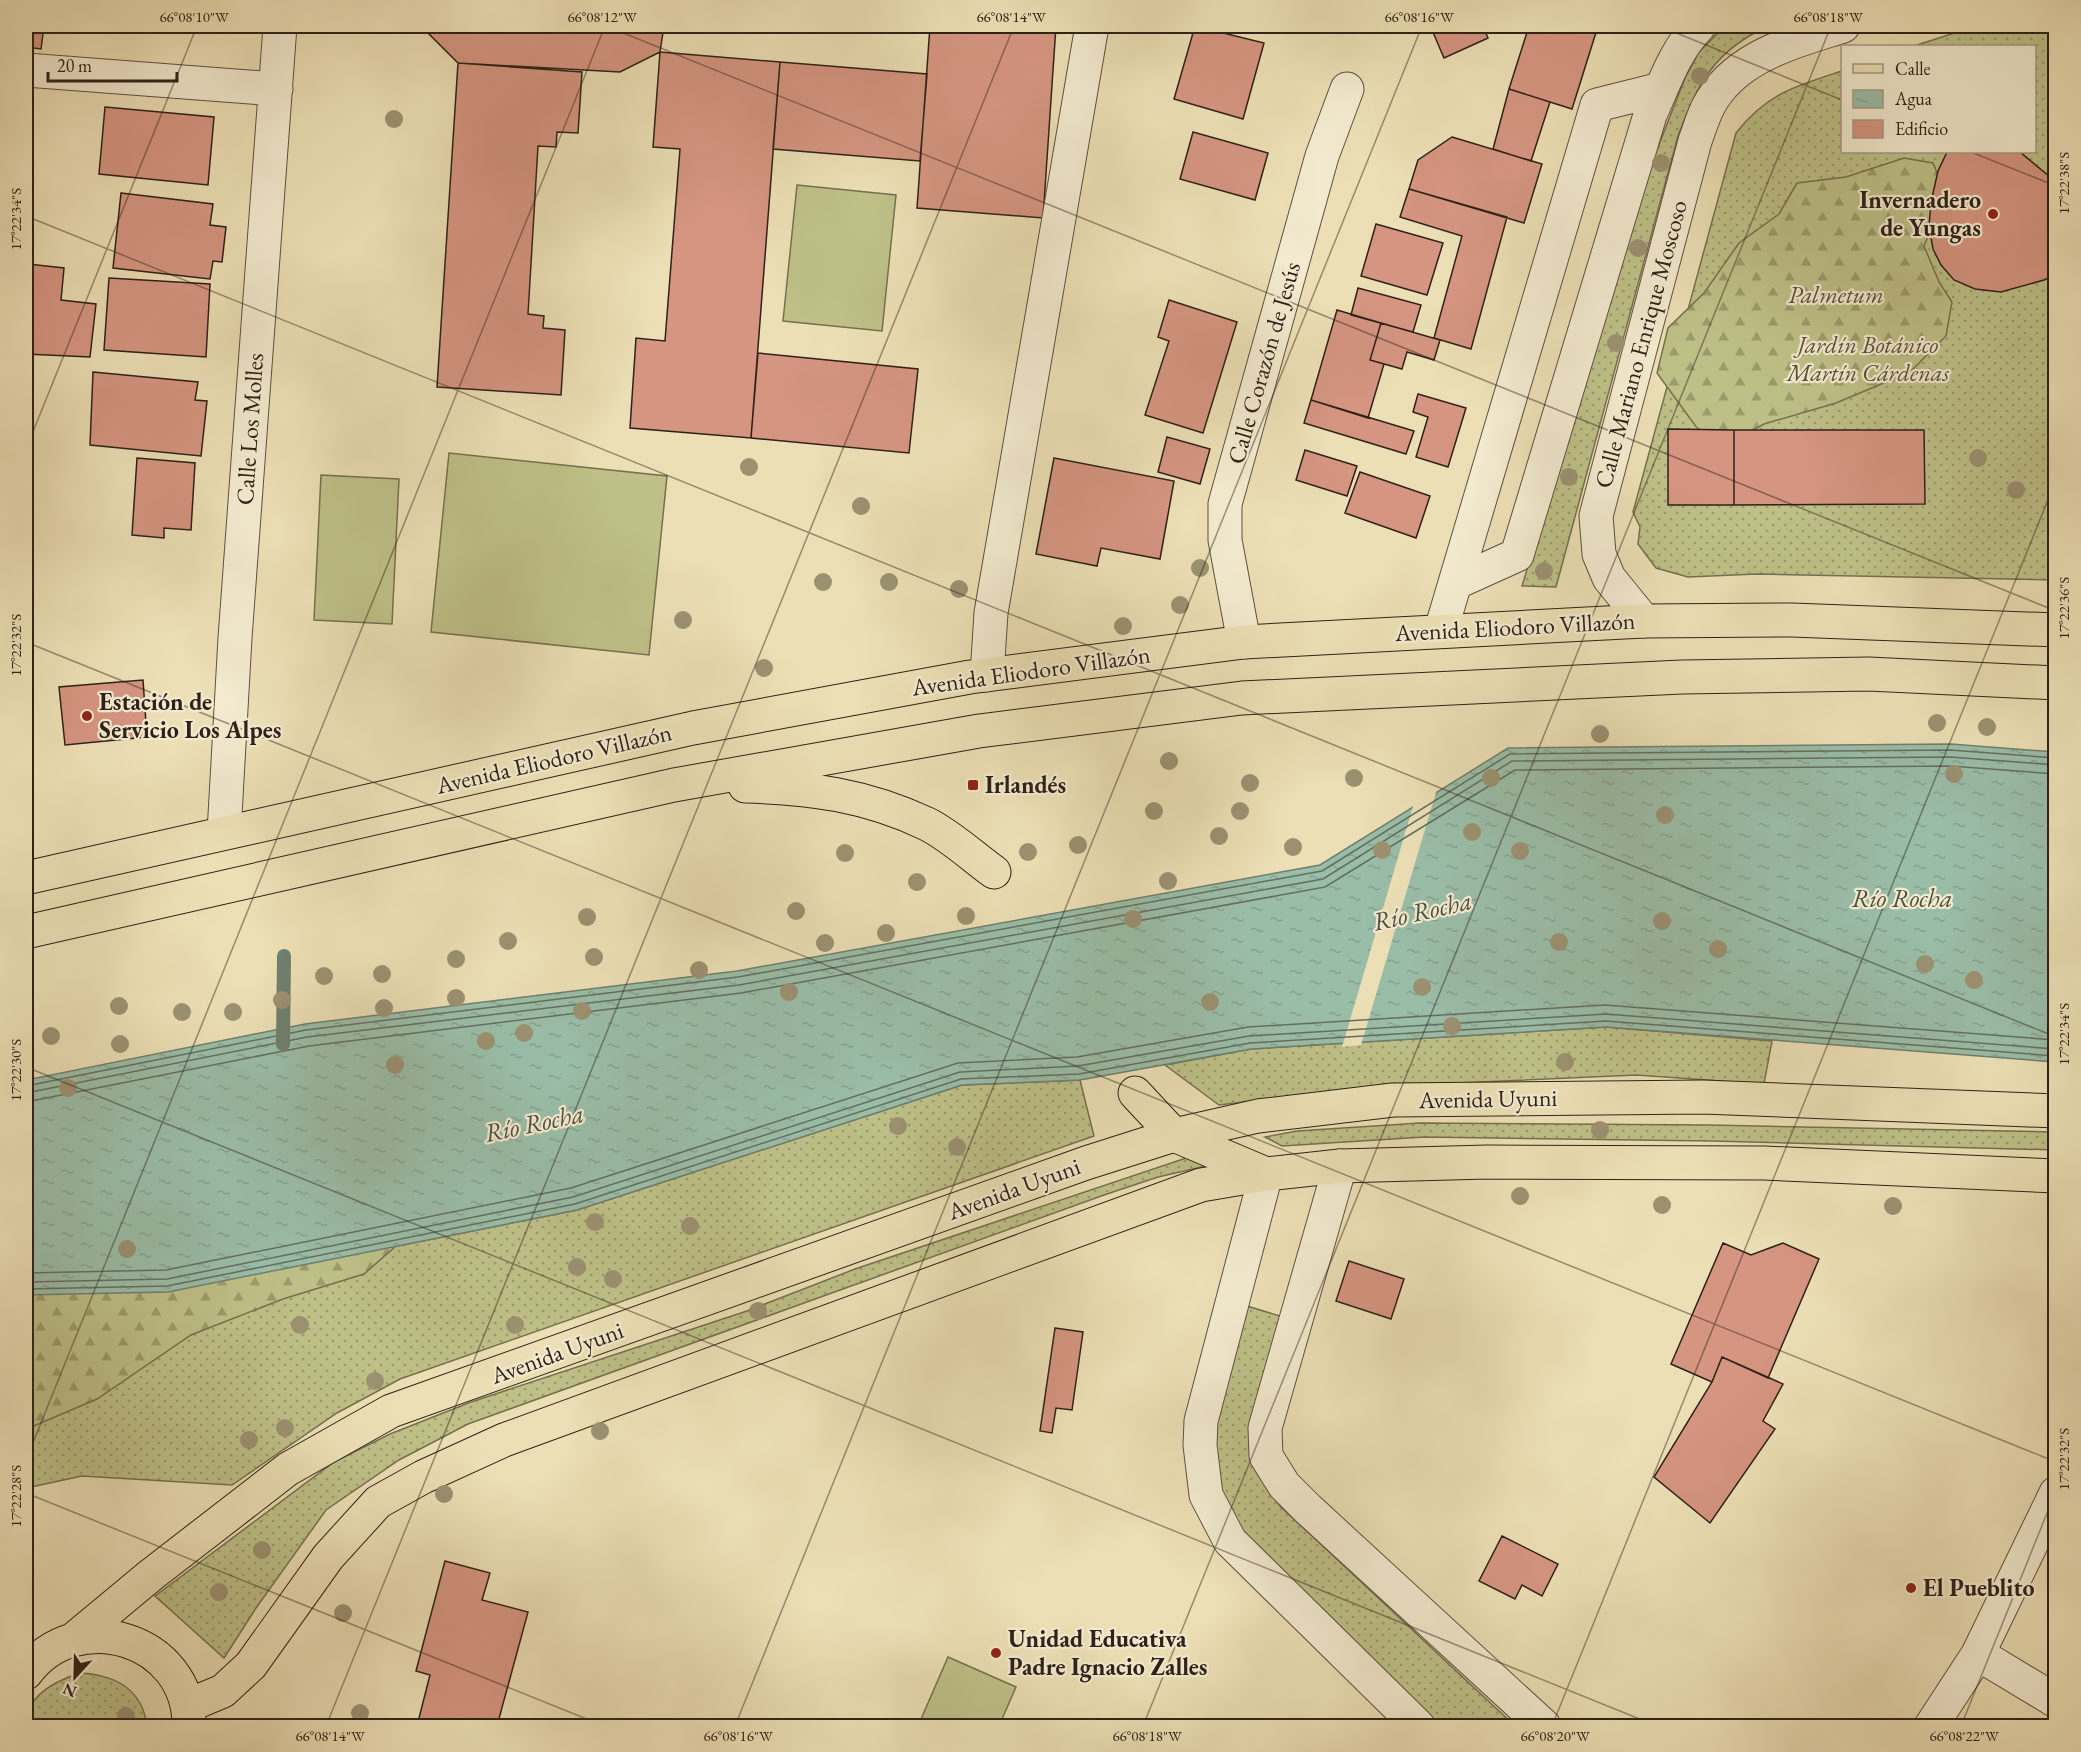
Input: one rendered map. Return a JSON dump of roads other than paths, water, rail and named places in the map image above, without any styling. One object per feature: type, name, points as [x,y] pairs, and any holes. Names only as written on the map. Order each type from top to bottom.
[{"type":"main road","name":"Avenida Eliodoro Villazón","points":[[26,878],[693,728],[987,675],[1244,642],[1644,621],[1792,620],[2055,630]]},
{"type":"main road","points":[[26,932],[674,785],[980,730],[1242,698],[1705,676],[1869,674],[2055,683]]},
{"type":"main road","points":[[674,785],[791,788],[857,797],[928,825],[994,872]]},
{"type":"main road","points":[[1135,1093],[1174,1135],[1266,1174]]},
{"type":"main road","name":"Avenida Uyuni","points":[[74,1639],[151,1575],[288,1469],[391,1411],[1086,1163],[1174,1135],[1258,1116],[1394,1100],[1703,1097],[2055,1111]]},
{"type":"main road","points":[[26,1673],[41,1656],[74,1639],[111,1636],[129,1641],[147,1649],[174,1675],[189,1721],[251,1665],[328,1557],[378,1502],[423,1477],[504,1440],[1201,1185],[1266,1174],[1340,1166],[1487,1162],[1764,1163],[2055,1176]]},
{"type":"street","name":"Calle Los Molles","points":[[224,833],[235,638],[280,26]]},
{"type":"street","points":[[987,675],[991,613],[1092,26]]},
{"type":"street","name":"Calle Mariano Enrique Moscoso","points":[[1644,621],[1609,578],[1599,554],[1596,516],[1695,141],[1708,107],[1720,88],[1741,69],[1778,47],[1843,26]]},
{"type":"street","points":[[1455,584],[1517,555],[1650,115],[1661,89],[1694,31]]},
{"type":"street","points":[[26,70],[276,88]]},
{"type":"street","name":"Calle Corazón de Jesús","points":[[1244,642],[1225,540],[1225,504],[1322,156],[1347,89]]},
{"type":"street","points":[[1441,630],[1597,105],[1661,89]]},
{"type":"street","points":[[1340,1166],[1265,1428],[1266,1456],[1284,1485],[1308,1509],[1544,1726]]},
{"type":"street","points":[[1266,1174],[1201,1421],[1200,1445],[1206,1495],[1230,1541],[1418,1726]]},
{"type":"street","points":[[1931,1726],[1978,1654],[2055,1493]]},
{"type":"street","points":[[1978,1654],[2055,1701]]},
{"type":"water","name":"Río Rocha","points":[[1951,744],[2055,752],[2055,1062],[1606,1027],[1251,1049],[1080,1080],[962,1085],[577,1210],[168,1292],[26,1295],[26,1080],[305,1024],[737,971],[1320,865],[1508,748]]},
{"type":"waterway","points":[[283,1044],[284,956]]},
{"type":"place","name":"Invernadero de Yungas","points":[[1993,214]]},
{"type":"place","name":"Estación de Servicio Los Alpes","points":[[87,716]]},
{"type":"place","name":"Irlandés","points":[[973,785]]},
{"type":"place","name":"El Pueblito","points":[[1911,1588]]},
{"type":"place","name":"Unidad Educativa Padre Ignacio Zalles","points":[[996,1653]]},
{"type":"park label","name":"Palmetum","points":[[1836,295]]},
{"type":"park label","name":"Jardín Botánico Martín Cárdenas","points":[[1868,359]]}]
